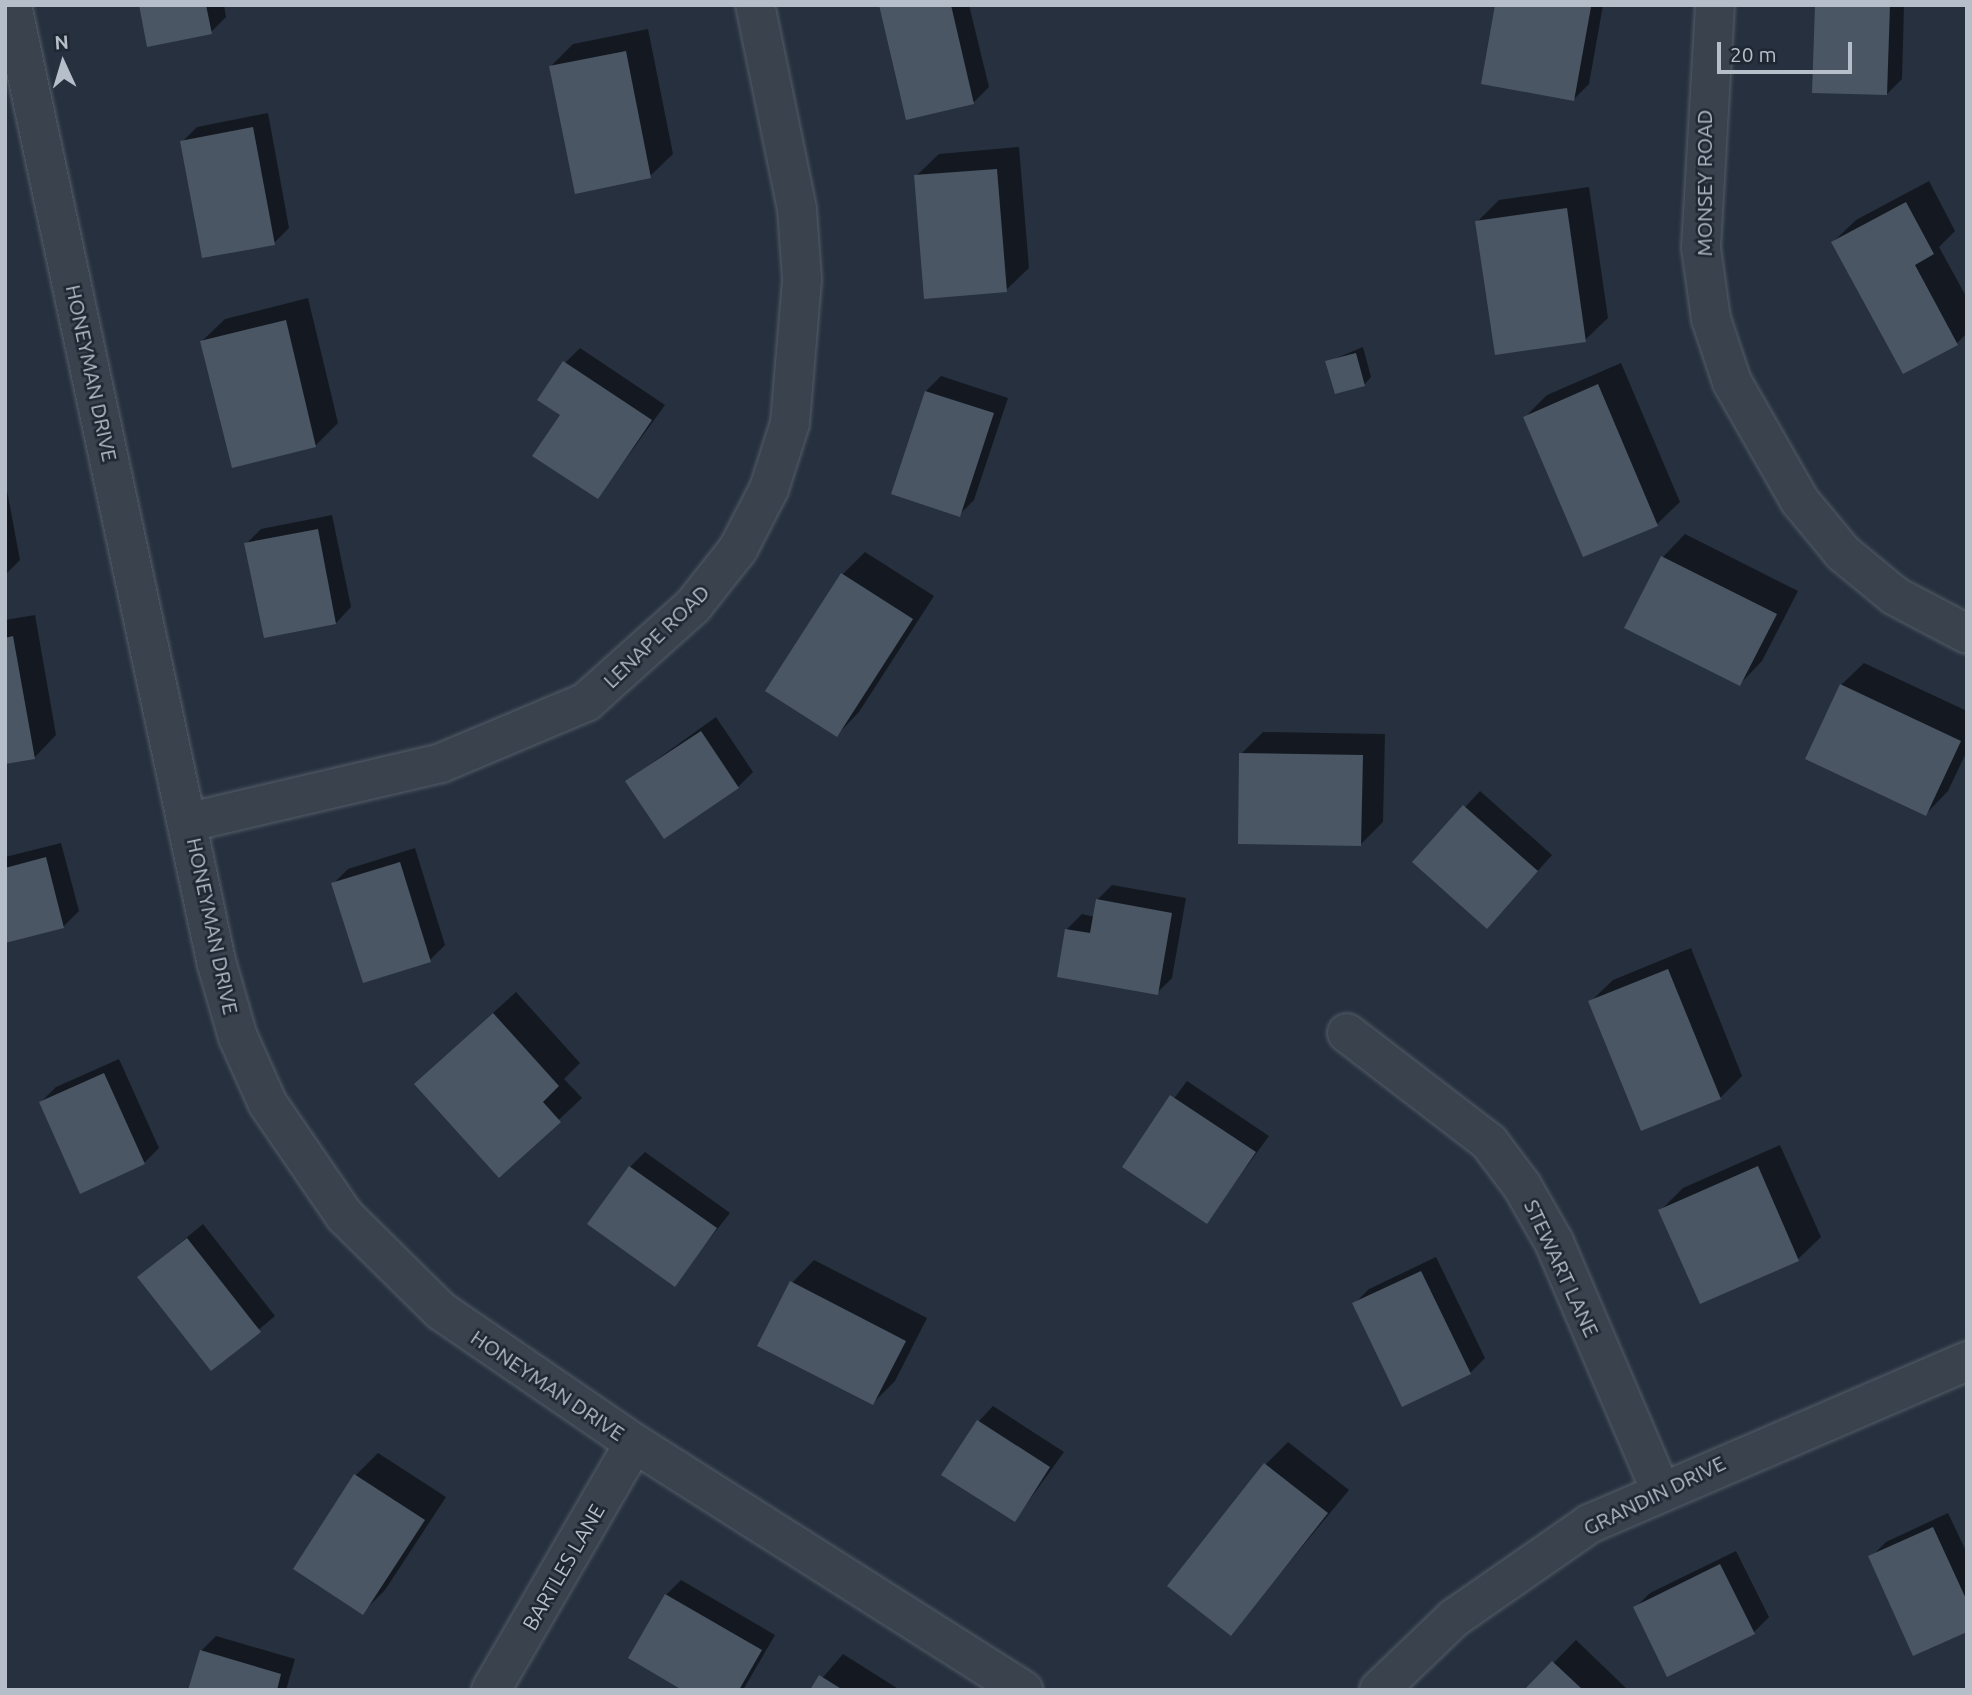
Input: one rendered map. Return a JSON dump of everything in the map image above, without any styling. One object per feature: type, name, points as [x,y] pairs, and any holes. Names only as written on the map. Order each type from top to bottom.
[{"type":"street","name":"HONEYMAN DRIVE","points":[[12,5],[238,1037],[304,1163],[391,1267],[441,1311],[634,1443],[1023,1690]]},
{"type":"street","name":"LENAPE ROAD","points":[[190,822],[440,763],[586,702],[693,606],[738,548],[769,489],[790,423],[802,279],[797,208],[755,5]]},
{"type":"street","name":"MONSEY ROAD","points":[[1715,5],[1701,248],[1710,319],[1732,382],[1800,501],[1843,553],[1895,596],[1967,634]]},
{"type":"street","name":"STEWART LANE","points":[[1348,1033],[1489,1142],[1522,1186],[1554,1242],[1660,1489]]},
{"type":"street","name":"GRANDIN DRIVE","points":[[1379,1690],[1454,1618],[1589,1524],[1660,1489],[1967,1361]]},
{"type":"street","name":"BARTLES LANE","points":[[491,1690],[634,1443]]},
{"type":"building","points":[[139,5],[206,5],[212,34],[147,47]]},
{"type":"building","points":[[879,5],[951,5],[974,104],[906,120]]},
{"type":"building","points":[[1495,5],[1591,7],[1574,101],[1481,84]]},
{"type":"building","points":[[1815,5],[1890,5],[1887,95],[1812,93]]},
{"type":"building","points":[[626,51],[651,178],[575,194],[549,66]]},
{"type":"building","points":[[253,127],[275,245],[202,258],[180,141]]},
{"type":"building","points":[[997,169],[1007,292],[924,299],[914,175]]},
{"type":"building","points":[[1906,202],[1934,254],[1915,265],[1958,345],[1903,374],[1831,242]]},
{"type":"building","points":[[1567,208],[1586,342],[1495,355],[1475,221]]},
{"type":"building","points":[[286,320],[316,447],[232,468],[200,341]]},
{"type":"building","points":[[1356,353],[1365,386],[1335,394],[1325,361]]},
{"type":"building","points":[[563,361],[652,420],[598,499],[532,456],[560,415],[537,400]]},
{"type":"building","points":[[1598,384],[1658,526],[1583,557],[1523,417]]},
{"type":"building","points":[[925,391],[994,413],[960,517],[891,494]]},
{"type":"building","points":[[318,529],[336,624],[264,638],[244,543]]},
{"type":"building","points":[[1661,556],[1777,614],[1740,686],[1624,628]]},
{"type":"building","points":[[841,573],[913,619],[837,737],[765,691]]},
{"type":"building","points":[[13,636],[35,759],[5,764],[5,638]]},
{"type":"building","points":[[1840,684],[1961,741],[1926,816],[1805,759]]},
{"type":"building","points":[[701,731],[739,788],[664,839],[625,781]]},
{"type":"building","points":[[1239,753],[1363,755],[1361,846],[1238,844]]},
{"type":"building","points":[[1463,805],[1538,871],[1487,929],[1412,862]]},
{"type":"building","points":[[46,857],[64,928],[5,943],[5,868]]},
{"type":"building","points":[[400,862],[431,962],[363,983],[331,883]]},
{"type":"building","points":[[1096,899],[1172,913],[1158,995],[1057,977],[1065,929],[1090,933]]},
{"type":"building","points":[[1668,969],[1721,1099],[1641,1131],[1588,1001]]},
{"type":"building","points":[[493,1013],[559,1086],[543,1102],[561,1122],[499,1178],[414,1084]]},
{"type":"building","points":[[104,1073],[145,1164],[80,1194],[39,1102]]},
{"type":"building","points":[[1170,1095],[1256,1152],[1207,1224],[1122,1167]]},
{"type":"building","points":[[629,1166],[717,1228],[675,1287],[587,1224]]},
{"type":"building","points":[[1758,1166],[1799,1261],[1700,1304],[1658,1210]]},
{"type":"building","points":[[187,1238],[261,1332],[211,1371],[137,1277]]},
{"type":"building","points":[[1421,1271],[1471,1374],[1402,1407],[1352,1303]]},
{"type":"building","points":[[790,1281],[906,1341],[873,1405],[757,1346]]},
{"type":"building","points":[[977,1420],[1050,1467],[1015,1522],[941,1475]]},
{"type":"building","points":[[1264,1463],[1328,1513],[1231,1636],[1167,1586]]},
{"type":"building","points":[[354,1474],[425,1520],[363,1615],[293,1569]]},
{"type":"building","points":[[1933,1527],[1967,1601],[1967,1632],[1913,1656],[1868,1556]]},
{"type":"building","points":[[1720,1564],[1755,1634],[1667,1677],[1633,1607]]},
{"type":"building","points":[[665,1594],[762,1650],[739,1690],[682,1690],[628,1658]]},
{"type":"building","points":[[200,1650],[281,1674],[277,1690],[188,1690]]},
{"type":"building","points":[[1552,1661],[1583,1690],[1524,1690]]},
{"type":"building","points":[[819,1675],[843,1690],[810,1690]]}]
